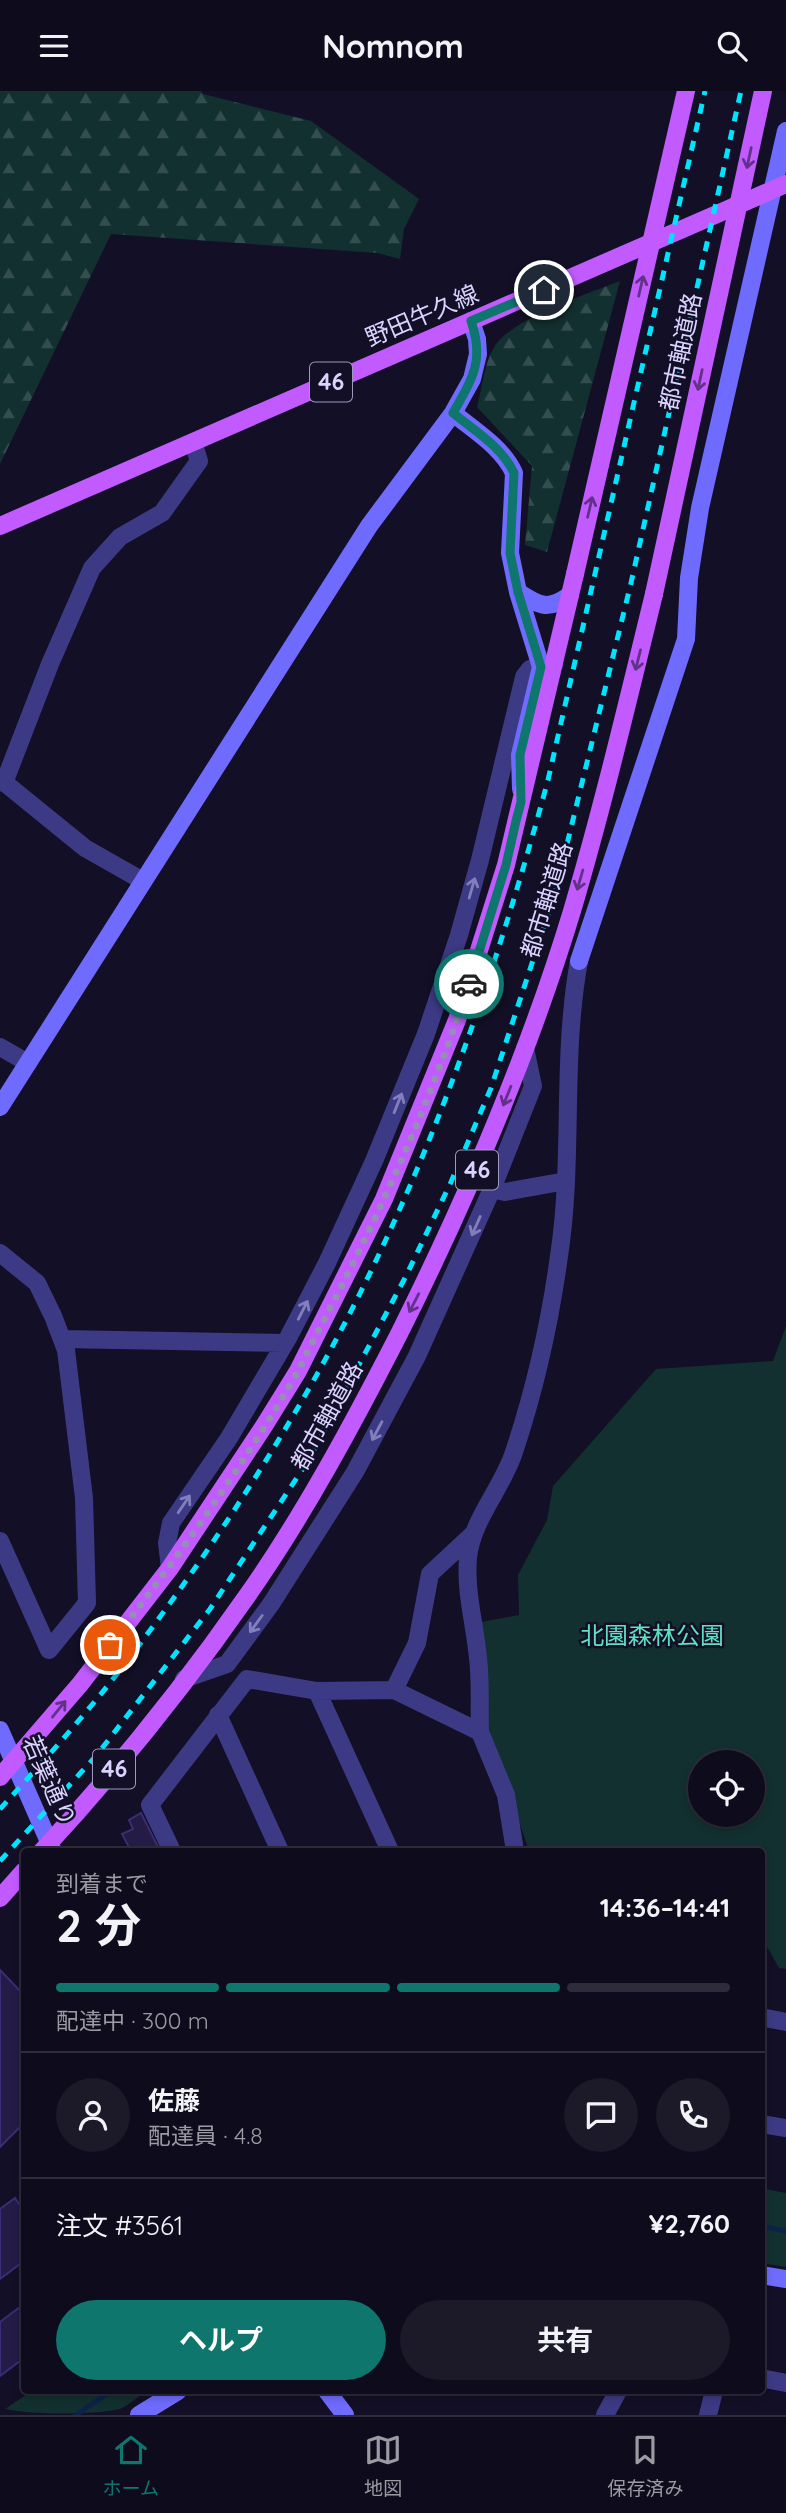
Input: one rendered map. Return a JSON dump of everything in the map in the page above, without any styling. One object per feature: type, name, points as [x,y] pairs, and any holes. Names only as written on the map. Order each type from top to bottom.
[{"type":"main road","name":"都市軸道路","points":[[0,1777],[81,1683],[170,1568],[298,1371],[379,1210],[410,1139],[457,1020],[512,840],[547,666],[570,596],[686,91]]},
{"type":"main road","name":"都市軸道路","points":[[49,1848],[100,1788],[248,1595],[312,1493],[368,1396],[480,1163],[525,1048],[571,913],[599,815],[654,594],[763,91]]},
{"type":"main road","name":"野田牛久線","points":[[0,526],[779,187]]},
{"type":"main road","points":[[0,1898],[21,1874]]},
{"type":"street","points":[[515,1848],[506,1795],[480,1732],[479,1660],[468,1580],[468,1558],[473,1534],[509,1464],[545,1334],[560,1255],[566,1181],[573,1006],[579,961],[686,639],[689,578],[700,508],[779,187],[786,131]]},
{"type":"street","points":[[0,1107],[369,526],[453,413],[472,379],[478,353],[478,342],[471,321]]},
{"type":"street","points":[[170,1568],[167,1543],[172,1523],[229,1438],[285,1343],[327,1263],[374,1161],[426,1034],[459,935],[524,677],[530,669],[547,666],[518,592],[510,553],[514,473],[494,445],[453,413]]},
{"type":"street","points":[[143,881],[85,848],[2,781],[92,568],[120,537],[162,513],[200,461],[193,442]]},
{"type":"street","points":[[518,592],[533,602],[546,605],[559,604],[570,596]]},
{"type":"street","points":[[482,851],[512,840]]},
{"type":"street","points":[[0,1047],[28,1063]]},
{"type":"street","points":[[184,1679],[227,1664],[271,1604],[341,1494],[417,1356],[492,1189],[533,1086],[525,1048]]},
{"type":"street","points":[[492,1189],[505,1192],[566,1181]]},
{"type":"street","points":[[0,1253],[37,1283],[66,1350],[84,1498],[87,1604],[49,1650],[0,1541]]},
{"type":"street","points":[[62,1339],[285,1343]]},
{"type":"street","points":[[394,1690],[417,1643],[430,1574],[473,1534]]},
{"type":"street","points":[[171,1848],[150,1805],[247,1679],[317,1691],[394,1690],[480,1732]]},
{"type":"street","points":[[317,1691],[389,1848]]},
{"type":"street","points":[[218,1716],[279,1848]]},
{"type":"street","name":"若葉通り","points":[[0,1730],[48,1848]]},
{"type":"street","points":[[765,2018],[786,2022]]},
{"type":"street","points":[[765,2125],[786,2128]]},
{"type":"street","points":[[765,2276],[786,2279]]},
{"type":"street","points":[[765,2379],[786,2383]]},
{"type":"street","points":[[139,2415],[173,2394]]},
{"type":"street","points":[[329,2394],[345,2415]]},
{"type":"street","points":[[605,2415],[616,2394]]},
{"type":"street","points":[[708,2415],[713,2394]]},
{"type":"green space","points":[[0,91],[201,91],[203,94],[311,121],[419,199],[404,229],[400,259],[377,253],[111,234],[0,464]]},
{"type":"green space","points":[[620,281],[547,552],[525,545],[532,466],[477,407],[485,370],[493,349],[515,328],[570,300]]},
{"type":"green space","name":"北園森林公園","points":[[786,1326],[786,1969],[779,1968],[765,1943],[765,1848],[528,1848],[486,1723],[481,1622],[519,1615],[518,1575],[547,1520],[553,1486],[656,1369],[773,1361]]},
{"type":"green space","points":[[765,2189],[786,2193],[786,2267],[765,2264]]},
{"type":"green space","points":[[28,2394],[142,2394],[120,2409],[109,2411],[46,2413],[5,2409]]},
{"type":"building","points":[[141,1813],[158,1848],[129,1848],[122,1834],[133,1829],[129,1820]]},
{"type":"building","points":[[0,1970],[21,1992],[21,2126],[0,2147]]},
{"type":"building","points":[[15,2198],[21,2207],[21,2263],[0,2279],[0,2209]]},
{"type":"building","points":[[21,2306],[21,2360],[0,2376],[0,2322]]},
{"type":"waterway","points":[[765,2227],[786,2231]]},
{"type":"waterway","points":[[76,2415],[107,2394]]},
{"type":"railway","points":[[0,1809],[120,1670],[205,1554],[258,1473],[308,1391],[366,1281],[428,1142],[482,999],[548,780],[705,91]]},
{"type":"railway","points":[[0,1861],[96,1756],[210,1609],[308,1461],[406,1276],[451,1182],[491,1088],[555,893],[631,583],[741,91]]},
{"type":"way so far","points":[[110,1645],[170,1568],[298,1371],[393,1179],[469,984]]},
{"type":"route","points":[[469,984],[506,865],[521,802],[520,755],[541,667],[518,592],[510,553],[514,473],[494,445],[453,413],[472,379],[478,353],[478,342],[471,321],[544,290]]}]
